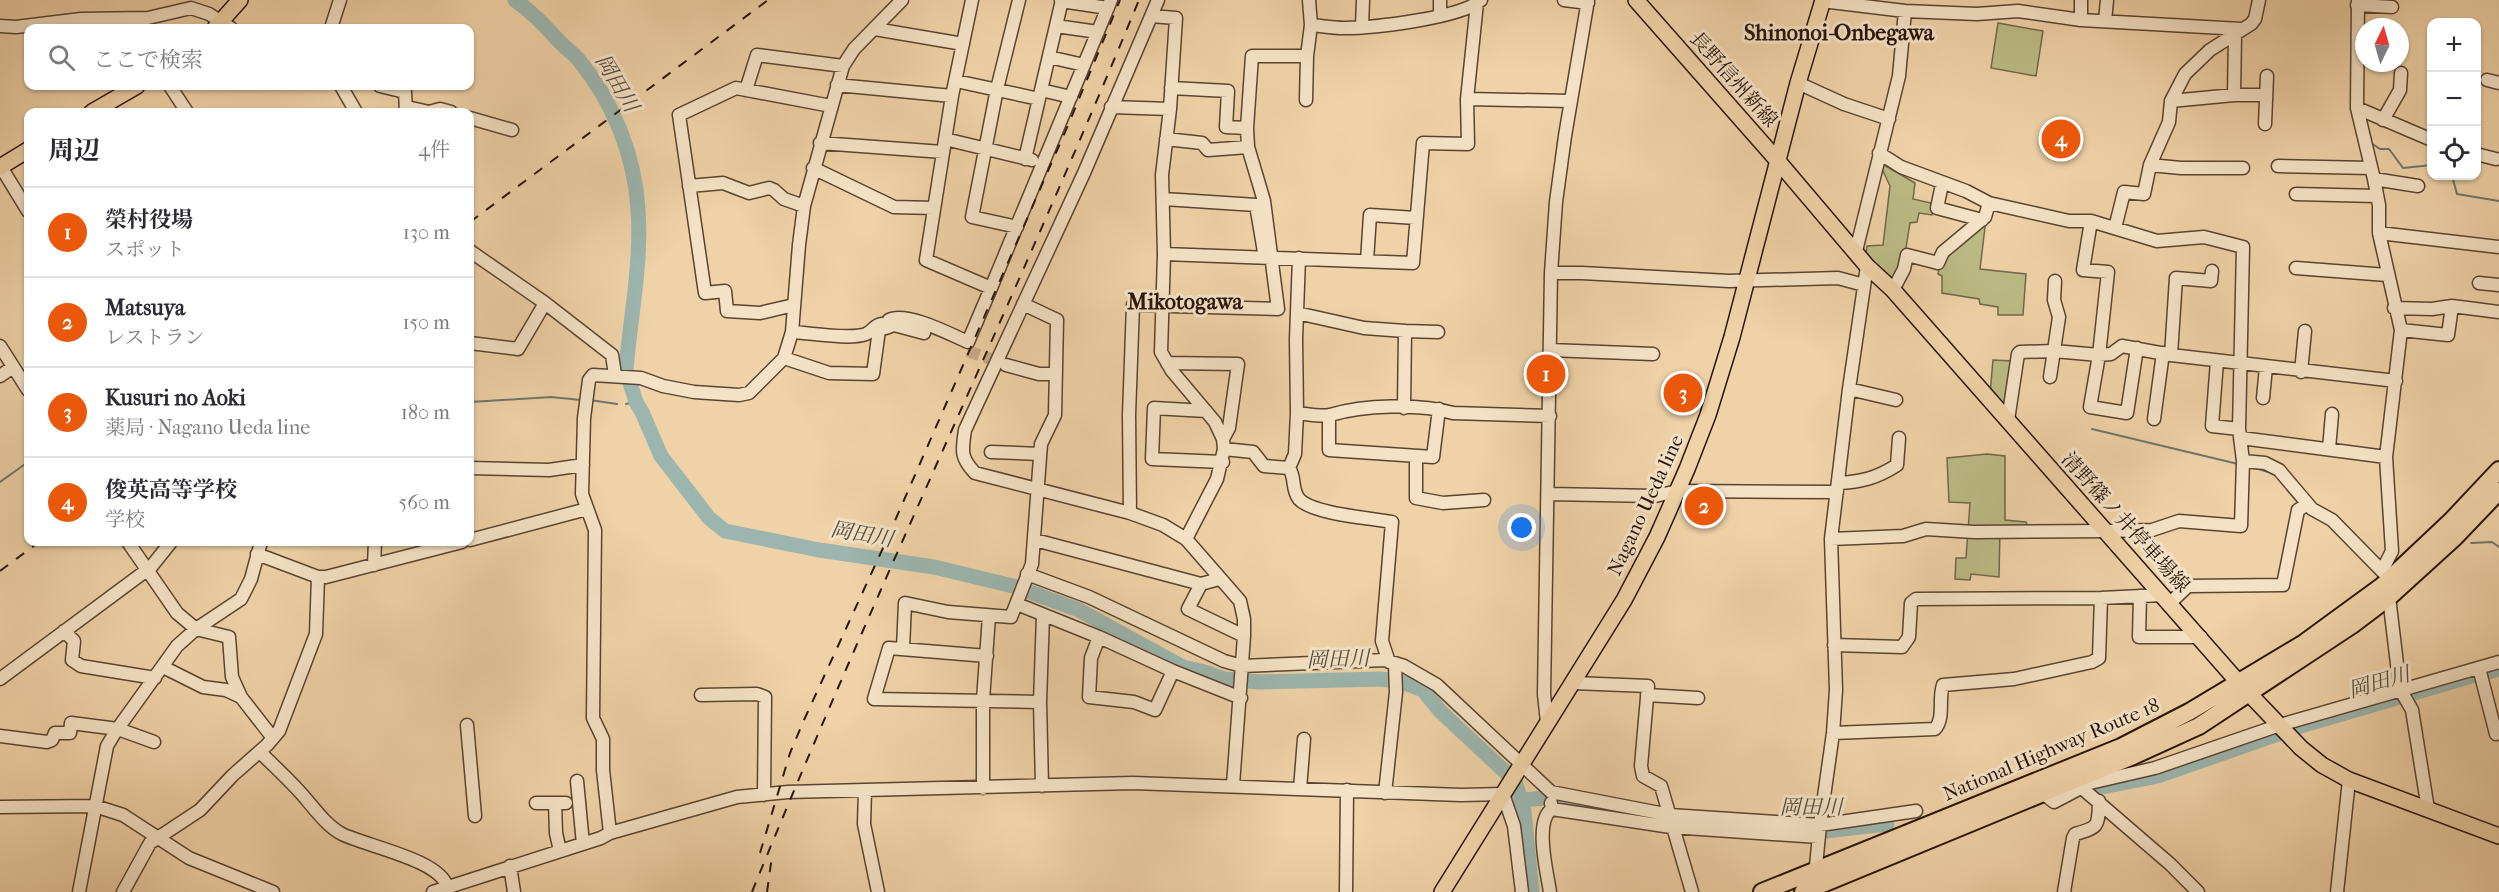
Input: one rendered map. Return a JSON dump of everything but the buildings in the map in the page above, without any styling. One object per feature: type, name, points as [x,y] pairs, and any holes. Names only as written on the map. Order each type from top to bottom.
[{"type":"highway","name":"National Highway Route 18","points":[[1810,891],[2199,726],[2304,643],[2452,520],[2499,470]]},
{"type":"highway","name":"National Highway Route 18","points":[[1762,892],[2121,747],[2189,712],[2245,688],[2352,626],[2389,597],[2455,537],[2499,491]]},
{"type":"main road","points":[[225,24],[240,0]]},
{"type":"main road","name":"長野信州新線","points":[[1636,0],[1777,160]]},
{"type":"main road","name":"Nagano Ueda line","points":[[1442,892],[1624,600],[1678,491],[1711,404],[1747,279],[1798,83],[1823,0]]},
{"type":"main road","points":[[99,108],[130,90]]},
{"type":"main road","points":[[0,167],[24,152]]},
{"type":"main road","name":"清野篠ノ井停車場線","points":[[1777,160],[1867,266],[1893,291],[2245,688],[2301,748],[2322,765],[2349,780],[2499,836]]},
{"type":"street","points":[[332,24],[340,0]]},
{"type":"street","points":[[610,833],[603,770],[603,739],[593,718],[595,530],[582,494],[584,418],[589,380],[593,375],[615,375],[641,378],[663,386],[694,392],[739,396],[749,393],[784,358],[792,332],[804,206],[843,66],[854,49],[902,0]]},
{"type":"street","points":[[972,0],[952,96],[926,260],[991,288]]},
{"type":"street","points":[[1017,227],[972,217],[997,89],[1019,0]]},
{"type":"street","points":[[1158,0],[1084,173],[965,430],[962,451],[965,462],[975,472],[1130,513],[1163,525],[1186,539],[1239,601],[1244,619],[1244,636],[1233,785]]},
{"type":"street","points":[[1306,100],[1307,56],[1311,25],[1309,0]]},
{"type":"street","points":[[1362,26],[1363,0]]},
{"type":"street","points":[[1440,0],[1440,16]]},
{"type":"street","points":[[1547,722],[1545,682],[1551,273],[1556,202],[1570,101],[1588,2],[1564,0]]},
{"type":"street","points":[[1823,0],[1905,11],[1977,14],[2018,11],[2081,20],[2238,32]]},
{"type":"street","points":[[2081,0],[2081,20]]},
{"type":"street","points":[[2105,21],[2107,0]]},
{"type":"street","points":[[2115,228],[2124,192],[2144,194],[2150,165],[2169,122],[2171,101],[2188,70],[2210,50],[2251,24],[2255,19],[2259,0]]},
{"type":"street","points":[[784,358],[829,373],[873,374],[884,329],[889,320],[895,317],[910,319],[968,342],[1110,4],[1062,1],[1025,159]]},
{"type":"street","points":[[1311,25],[1345,28],[1440,16],[1453,14],[1479,2]]},
{"type":"street","points":[[1164,254],[1413,263],[1423,143],[1468,144],[1467,99],[1479,2]]},
{"type":"street","points":[[2386,575],[2392,551],[2386,457],[2401,330],[2394,308],[2379,233],[2373,174],[2356,108],[2358,3],[2392,7]]},
{"type":"street","points":[[40,24],[81,19],[148,18],[191,8],[209,14],[220,24]]},
{"type":"street","points":[[1856,251],[1878,153],[1899,76],[1905,11]]},
{"type":"street","points":[[1151,16],[1176,18],[1170,109],[1162,175],[1164,254],[1161,352],[1167,363],[1215,422],[1223,450]]},
{"type":"street","points":[[0,26],[24,26]]},
{"type":"street","points":[[1056,26],[1098,32]]},
{"type":"street","points":[[875,29],[963,44]]},
{"type":"street","points":[[2234,94],[2238,32]]},
{"type":"street","points":[[746,90],[757,55],[843,66]]},
{"type":"street","points":[[1130,513],[1129,415],[1133,305],[1278,309],[1262,194],[1248,147],[1247,128],[1252,56],[1307,56]]},
{"type":"street","points":[[1049,57],[1084,65]]},
{"type":"street","points":[[2383,120],[2400,90],[2402,73]]},
{"type":"street","points":[[2265,124],[2267,76]]},
{"type":"street","points":[[956,81],[997,89],[1071,97]]},
{"type":"street","points":[[1798,83],[1844,104],[1889,119]]},
{"type":"street","points":[[837,85],[952,96]]},
{"type":"street","points":[[794,305],[760,313],[727,311],[725,291],[705,293],[679,115],[736,88],[831,106]]},
{"type":"street","points":[[1171,88],[1228,91],[1226,127],[1247,128]]},
{"type":"street","points":[[173,90],[184,108]]},
{"type":"street","points":[[343,90],[354,108]]},
{"type":"street","points":[[397,90],[405,92],[407,108]]},
{"type":"street","points":[[2171,101],[2234,94],[2266,96]]},
{"type":"street","points":[[1467,99],[1570,101]]},
{"type":"street","points":[[1111,107],[1170,109]]},
{"type":"street","points":[[2356,108],[2427,138]]},
{"type":"street","points":[[474,119],[512,129]]},
{"type":"street","points":[[1166,139],[1202,143],[1208,150],[1248,147]]},
{"type":"street","points":[[820,143],[985,148],[1043,164]]},
{"type":"street","points":[[1831,539],[1903,536],[1926,529],[1974,532],[2152,530],[2179,521],[2241,526],[2243,461],[2240,433],[2240,363],[2243,247],[2204,237],[2157,241],[2091,221],[2068,221],[1989,203],[1966,191],[1901,167],[1878,153]]},
{"type":"street","points":[[2481,155],[2496,159]]},
{"type":"street","points":[[2150,165],[2181,168],[2243,168]]},
{"type":"street","points":[[2278,166],[2373,174],[2418,186]]},
{"type":"street","points":[[0,167],[24,205]]},
{"type":"street","points":[[813,168],[894,207],[934,208]]},
{"type":"street","points":[[689,186],[723,183],[749,193],[769,188],[774,189],[784,199],[804,206]]},
{"type":"street","points":[[1941,189],[1937,208],[1982,220]]},
{"type":"street","points":[[2296,194],[2377,196]]},
{"type":"street","points":[[1164,199],[1256,205],[1269,257]]},
{"type":"street","points":[[1893,291],[1901,277],[1907,255],[1938,263],[1943,252],[1982,220],[1989,203]]},
{"type":"street","points":[[1367,261],[1370,215],[1416,218]]},
{"type":"street","points":[[2091,221],[2083,270],[2108,272],[2099,355],[2090,407],[2127,413],[2137,348]]},
{"type":"street","points":[[2379,233],[2499,247]]},
{"type":"street","points":[[474,254],[545,303],[612,355],[615,375]]},
{"type":"street","points":[[1289,468],[1295,454],[1297,413],[1299,258]]},
{"type":"street","points":[[1810,891],[1815,870],[1833,733],[1836,690],[1831,539],[1848,389],[1867,266]]},
{"type":"street","points":[[2295,268],[2387,275]]},
{"type":"street","points":[[2154,419],[2167,354],[2176,278],[2211,281],[2212,271]]},
{"type":"street","points":[[1551,273],[1729,281],[1838,278],[1864,285]]},
{"type":"street","points":[[2050,377],[2059,317],[2054,300],[2055,281]]},
{"type":"street","points":[[2479,284],[2499,285]]},
{"type":"street","points":[[474,344],[518,349],[545,303]]},
{"type":"street","points":[[903,649],[905,603],[948,612],[1011,617],[1032,564],[1041,444],[1055,415],[1057,320],[1023,304]]},
{"type":"street","points":[[2394,308],[2432,309],[2452,306],[2499,312]]},
{"type":"street","points":[[2401,330],[2448,335],[2452,306]]},
{"type":"street","points":[[1298,314],[1364,328],[1438,332]]},
{"type":"street","points":[[792,332],[839,336],[866,335],[878,324],[882,324],[884,329]]},
{"type":"street","points":[[884,329],[894,325],[913,328],[969,351]]},
{"type":"street","points":[[1404,408],[1405,331]]},
{"type":"street","points":[[2301,372],[2305,331]]},
{"type":"street","points":[[0,346],[24,384]]},
{"type":"street","points":[[2008,420],[2020,352],[2054,351],[2099,355],[2111,354],[2121,346],[2301,372],[2396,381]]},
{"type":"street","points":[[1550,350],[1653,354]]},
{"type":"street","points":[[2217,361],[2212,426],[2329,449],[2386,457]]},
{"type":"street","points":[[1167,363],[1238,364],[1229,428],[1223,450],[1208,500],[1186,539]]},
{"type":"street","points":[[1006,365],[1039,374],[1056,374]]},
{"type":"street","points":[[0,376],[13,367]]},
{"type":"street","points":[[2263,398],[2266,367]]},
{"type":"street","points":[[1848,389],[1896,400]]},
{"type":"street","points":[[1206,411],[1154,408],[1152,459],[1223,450],[1253,452],[1264,465],[1289,468]]},
{"type":"street","points":[[1297,413],[1329,415],[1336,411],[1404,408],[1439,409],[1453,413],[1550,417]]},
{"type":"street","points":[[1329,415],[1329,450],[1433,457],[1439,409]]},
{"type":"street","points":[[2329,449],[2332,414]]},
{"type":"street","points":[[1548,494],[1655,496],[1678,491],[1837,488],[1884,474],[1897,465],[1899,438]]},
{"type":"street","points":[[992,452],[1040,454]]},
{"type":"street","points":[[1416,456],[1416,498],[1443,502],[1484,501]]},
{"type":"street","points":[[2243,461],[2265,463],[2279,470],[2308,504],[2331,520],[2386,575]]},
{"type":"street","points":[[474,468],[549,470],[583,465]]},
{"type":"street","points":[[1289,468],[1294,476],[1293,489],[1300,501],[1318,509],[1392,522],[1382,641],[1392,663],[1396,692],[1385,793]]},
{"type":"street","points":[[1834,645],[1902,647],[1909,637],[1911,603],[1916,599],[2140,596],[2166,599],[2188,586],[2283,585],[2298,510],[2308,504]]},
{"type":"street","points":[[474,539],[587,509]]},
{"type":"street","points":[[1035,540],[1201,584],[1219,579]]},
{"type":"street","points":[[131,546],[177,613],[196,628],[230,637],[232,677],[241,697],[273,738]]},
{"type":"street","points":[[0,679],[147,570],[168,546]]},
{"type":"street","points":[[79,892],[104,758],[117,729],[177,646],[196,628],[241,599],[251,579],[260,546]]},
{"type":"street","points":[[374,564],[375,546]]},
{"type":"street","points":[[257,554],[318,577],[446,546]]},
{"type":"street","points":[[1027,576],[1089,597],[1242,668],[1385,660],[1404,666],[1437,685],[1521,765],[1551,800],[1671,821],[1819,832],[1916,811]]},
{"type":"street","points":[[123,892],[142,853],[150,843],[200,810],[279,731],[316,634],[318,577]]},
{"type":"street","points":[[1201,584],[1188,609],[1244,636]]},
{"type":"street","points":[[2140,596],[2139,637],[2201,637]]},
{"type":"street","points":[[2389,597],[2404,694],[2412,710],[2428,809]]},
{"type":"street","points":[[1833,733],[1935,729],[1941,722],[1940,694],[1943,685],[2014,679],[2092,662],[2099,658],[2101,598]]},
{"type":"street","points":[[1017,603],[1173,671],[1241,695]]},
{"type":"street","points":[[983,788],[983,699],[989,615]]},
{"type":"street","points":[[1042,786],[1040,702],[1043,615]]},
{"type":"street","points":[[64,631],[74,641],[72,660],[81,666],[155,678]]},
{"type":"street","points":[[1099,637],[1091,658],[1089,697],[1134,702],[1155,710],[1173,671]]},
{"type":"street","points":[[987,656],[889,648],[874,699],[983,699],[1040,702]]},
{"type":"street","points":[[2043,793],[2054,802],[2083,789],[2090,783],[2155,768],[2280,725],[2404,694],[2499,662]]},
{"type":"street","points":[[163,667],[203,687],[226,690],[241,697]]},
{"type":"street","points":[[2478,668],[2496,734]]},
{"type":"street","points":[[1574,682],[1648,686],[1641,766],[1643,776],[1661,786],[1692,892]]},
{"type":"street","points":[[701,695],[757,694],[765,697],[764,795]]},
{"type":"street","points":[[1647,695],[1698,698]]},
{"type":"street","points":[[0,736],[48,742],[52,740],[55,733],[70,733],[71,723],[117,729],[154,742]]},
{"type":"street","points":[[467,725],[475,816]]},
{"type":"street","points":[[1300,789],[1304,739]]},
{"type":"street","points":[[260,752],[328,823],[341,833],[397,853],[436,871],[445,880],[447,887]]},
{"type":"street","points":[[2337,892],[2349,780]]},
{"type":"street","points":[[577,781],[583,844]]},
{"type":"street","points":[[433,892],[583,844],[610,833],[737,797],[865,790],[1121,783],[1233,785],[1385,793],[1503,794],[1514,826],[1522,892]]},
{"type":"street","points":[[2083,789],[2198,892]]},
{"type":"street","points":[[865,790],[864,824],[878,892]]},
{"type":"street","points":[[1346,892],[1347,790]]},
{"type":"street","points":[[1550,892],[1542,827],[1551,800]]},
{"type":"street","points":[[2064,892],[2073,838],[2075,834],[2094,829],[2098,824],[2099,801]]},
{"type":"street","points":[[536,803],[560,803],[556,833],[560,851]]},
{"type":"street","points":[[0,807],[95,806],[123,815],[189,858],[273,892]]},
{"type":"street","points":[[510,866],[514,892]]},
{"type":"shaded area","points":[[1998,23],[2043,31],[2036,76],[1991,68]]},
{"type":"shaded area","points":[[1879,162],[1915,183],[1913,199],[1935,204],[1932,215],[1919,213],[1917,222],[1910,223],[1905,254],[1895,284],[1866,254],[1867,246],[1883,245],[1890,186]]},
{"type":"shaded area","points":[[1986,219],[1980,269],[2026,274],[2023,315],[1998,315],[1998,307],[1980,304],[1979,299],[1942,293],[1942,276],[1938,274],[1944,257],[1956,243]]},
{"type":"shaded area","points":[[1993,360],[2014,361],[2007,412],[1990,394]]},
{"type":"shaded area","points":[[1987,454],[2005,456],[2005,520],[2026,522],[2029,529],[2000,530],[1999,577],[1971,574],[1970,580],[1955,579],[1956,558],[1966,558],[1970,503],[1949,502],[1947,458]]},
{"type":"waterway","name":"岡田川","points":[[515,0],[538,19],[591,75],[620,130],[636,190],[639,230],[626,370],[636,402],[661,456],[709,518],[725,531],[819,550],[934,567],[1013,586],[1079,610],[1183,667],[1224,679],[1259,682],[1381,679],[1402,682],[1423,690],[1440,711],[1515,781],[1524,811],[1532,892]]},
{"type":"waterway","points":[[2371,143],[2380,149],[2389,149],[2403,168],[2427,166]]},
{"type":"waterway","points":[[2453,180],[2457,194],[2499,201]]},
{"type":"waterway","points":[[474,402],[551,397],[581,400]]},
{"type":"waterway","points":[[590,400],[617,404]]},
{"type":"waterway","points":[[626,404],[636,402]]},
{"type":"waterway","points":[[2092,429],[2238,464]]},
{"type":"waterway","points":[[0,482],[24,465]]},
{"type":"waterway","points":[[2255,468],[2275,474]]},
{"type":"waterway","points":[[2471,543],[2492,542],[2499,547]]},
{"type":"waterway","name":"岡田川","points":[[2488,672],[2499,669]]},
{"type":"waterway","name":"岡田川","points":[[2294,728],[2475,675]]},
{"type":"waterway","name":"岡田川","points":[[2092,789],[2158,776],[2278,734]]},
{"type":"waterway","name":"岡田川","points":[[1521,800],[1546,798],[1597,811]]},
{"type":"waterway","name":"岡田川","points":[[1806,831],[1887,824]]},
{"type":"tunnel","points":[[968,351],[1005,364]]},
{"type":"railway","points":[[474,219],[768,0]]},
{"type":"railway","points":[[760,853],[790,753],[883,548],[1069,123],[1120,0]]},
{"type":"railway","points":[[752,892],[846,668],[1043,224],[1139,0]]},
{"type":"railway","points":[[0,571],[34,546]]},
{"type":"railway","points":[[767,892],[772,856]]},
{"type":"place","name":"俊英高等学校","points":[[2061,139]]},
{"type":"place","name":"榮村役場","points":[[1546,374]]},
{"type":"place","name":"Kusuri no Aoki","points":[[1683,393]]},
{"type":"place","name":"Matsuya","points":[[1704,506]]},
{"type":"district","name":"Shinonoi-Onbegawa","points":[[1839,32]]},
{"type":"district","name":"Mikotogawa","points":[[1185,301]]}]
